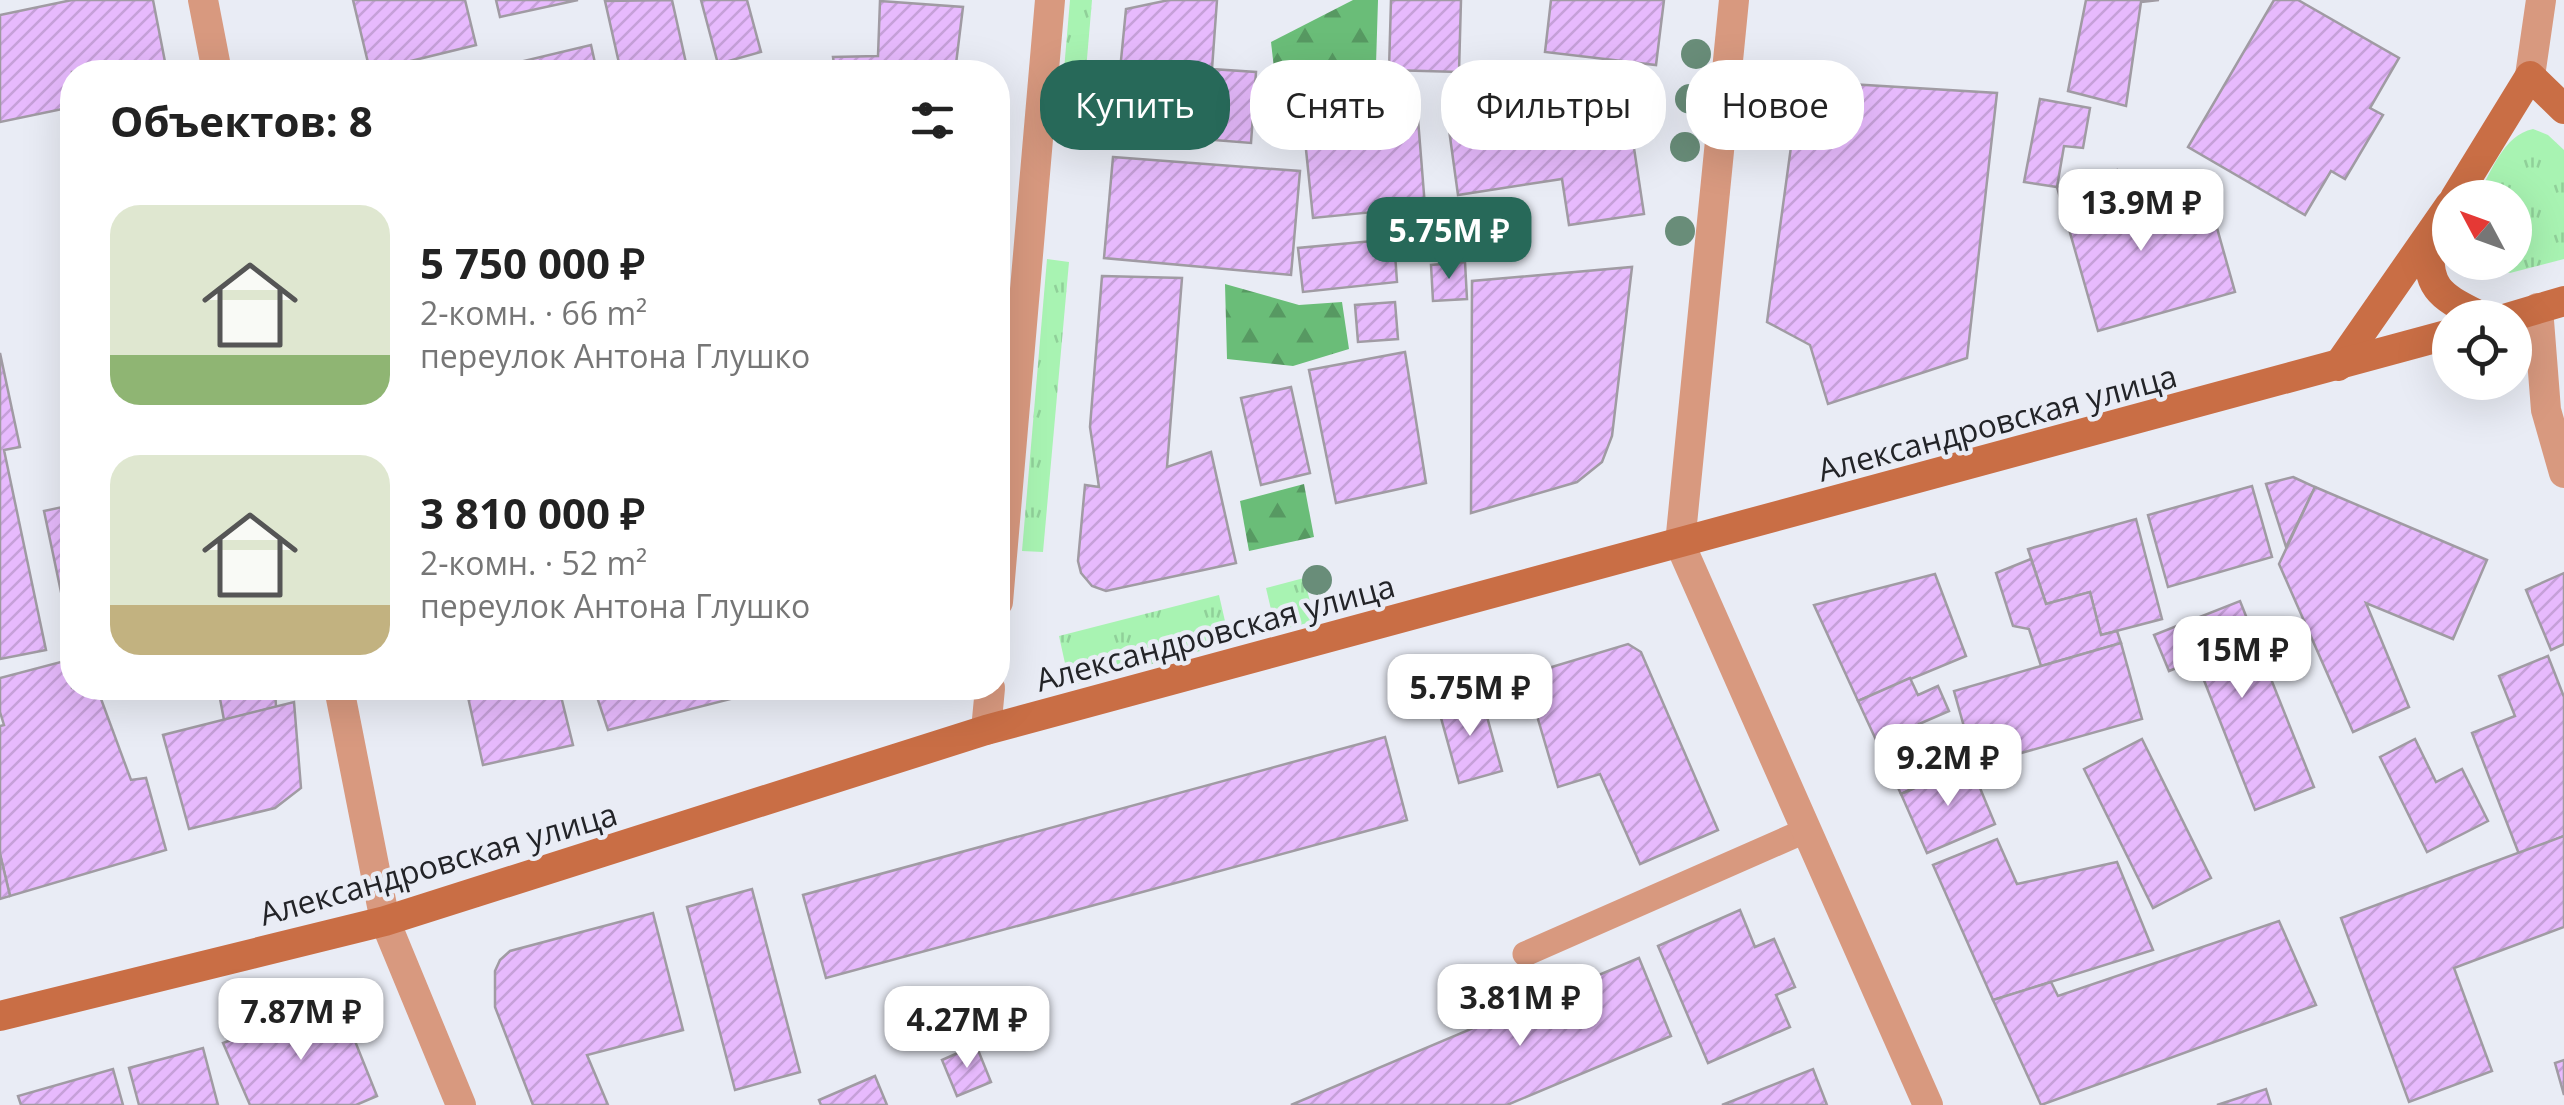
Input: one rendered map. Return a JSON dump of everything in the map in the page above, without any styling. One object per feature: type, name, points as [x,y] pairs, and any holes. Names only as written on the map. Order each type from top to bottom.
[{"type":"main road","points":[[2466,180],[2530,76],[2564,109]]},
{"type":"main road","points":[[2338,366],[2432,235]]},
{"type":"main road","points":[[2430,238],[2427,270],[2443,296],[2450,300]]},
{"type":"main road","name":"Александровская улица","points":[[0,1016],[385,921],[986,730],[2432,339]]},
{"type":"street","points":[[203,0],[215,60]]},
{"type":"street","points":[[1010,463],[1050,0]]},
{"type":"street","points":[[1734,0],[1680,544],[1928,1105]]},
{"type":"street","points":[[2530,76],[2541,0]]},
{"type":"street","points":[[2551,305],[2546,410],[2564,473]]},
{"type":"street","points":[[341,700],[385,921],[461,1105]]},
{"type":"street","points":[[986,730],[989,700]]},
{"type":"lane","points":[[1526,954],[1806,830]]},
{"type":"green space","points":[[1070,0],[1092,0],[1087,60],[1065,60]]},
{"type":"green space","points":[[1353,0],[1378,0],[1376,60],[1273,60],[1271,42]]},
{"type":"green space","points":[[2533,129],[2548,135],[2564,150],[2564,259],[2532,267],[2532,180],[2486,180],[2506,147]]},
{"type":"green space","points":[[1440,213],[1455,242],[1413,262],[1405,232]]},
{"type":"green space","points":[[1047,259],[1069,262],[1043,552],[1022,551]]},
{"type":"green space","points":[[1225,284],[1299,305],[1342,302],[1349,349],[1293,366],[1227,359]]},
{"type":"green space","points":[[1304,484],[1314,537],[1249,551],[1240,501]]},
{"type":"green space","points":[[1304,578],[1315,621],[1276,631],[1266,588]]},
{"type":"green space","points":[[1219,595],[1230,643],[1070,686],[1059,636]]},
{"type":"building","points":[[72,0],[153,0],[165,60],[60,60],[60,110],[0,122],[0,15]]},
{"type":"building","points":[[353,0],[465,0],[476,45],[415,60],[367,60]]},
{"type":"building","points":[[496,0],[578,0],[500,17]]},
{"type":"building","points":[[672,0],[685,60],[618,60],[605,1]]},
{"type":"building","points":[[701,0],[747,0],[761,52],[717,60]]},
{"type":"building","points":[[1169,0],[1217,0],[1213,60],[1121,60],[1126,9]]},
{"type":"building","points":[[1391,0],[1461,0],[1459,60],[1441,60],[1441,71],[1421,71],[1421,60],[1389,60]]},
{"type":"building","points":[[1551,0],[1664,0],[1657,60],[1613,60],[1545,52]]},
{"type":"building","points":[[2086,0],[2159,0],[2141,2],[2126,106],[2068,91]]},
{"type":"building","points":[[2274,0],[2298,0],[2399,58],[2370,108],[2383,115],[2345,179],[2331,171],[2305,215],[2188,147]]},
{"type":"building","points":[[880,1],[963,7],[956,60],[833,57],[878,56]]},
{"type":"building","points":[[591,45],[594,60],[528,60]]},
{"type":"building","points":[[1230,70],[1250,72],[1250,143],[1230,141]]},
{"type":"building","points":[[1864,85],[1997,93],[1967,358],[1828,404],[1810,345],[1767,322],[1791,150],[1864,150]]},
{"type":"building","points":[[2040,99],[2090,108],[2083,148],[2064,146],[2057,187],[2024,182]]},
{"type":"building","points":[[1306,150],[1420,150],[1425,207],[1313,218]]},
{"type":"building","points":[[1452,150],[1634,150],[1644,214],[1569,225],[1562,179],[1458,195]]},
{"type":"building","points":[[1113,157],[1300,171],[1291,275],[1104,258]]},
{"type":"building","points":[[2117,170],[2133,225],[2210,203],[2235,292],[2098,331],[2057,187]]},
{"type":"building","points":[[1394,239],[1397,282],[1303,292],[1298,248]]},
{"type":"building","points":[[1465,262],[1467,299],[1433,301],[1431,265]]},
{"type":"building","points":[[1632,267],[1612,436],[1602,462],[1577,482],[1471,513],[1472,281]]},
{"type":"building","points":[[1102,276],[1182,278],[1167,467],[1211,452],[1236,563],[1106,591],[1092,586],[1081,573],[1078,561],[1085,485],[1099,487],[1090,427]]},
{"type":"building","points":[[1395,302],[1398,339],[1358,342],[1355,305]]},
{"type":"building","points":[[1405,352],[1426,483],[1336,503],[1309,370]]},
{"type":"building","points":[[0,353],[20,447],[4,450],[46,650],[0,659]]},
{"type":"building","points":[[1291,387],[1310,473],[1261,485],[1241,398]]},
{"type":"building","points":[[2293,477],[2315,487],[2286,547],[2266,484]]},
{"type":"building","points":[[2252,486],[2272,557],[2168,587],[2148,515]]},
{"type":"building","points":[[2315,487],[2487,560],[2453,639],[2366,603],[2409,707],[2353,732],[2279,564]]},
{"type":"building","points":[[60,508],[60,587],[44,511]]},
{"type":"building","points":[[2136,519],[2162,619],[2101,635],[2090,592],[2046,604],[2028,549]]},
{"type":"building","points":[[2031,559],[2046,604],[2090,592],[2101,635],[2117,631],[2121,643],[2041,666],[2029,629],[2013,626],[1996,573]]},
{"type":"building","points":[[2564,573],[2564,644],[2551,650],[2526,590]]},
{"type":"building","points":[[1935,574],[1966,656],[1858,701],[1814,605]]},
{"type":"building","points":[[2240,601],[2314,787],[2255,810],[2196,660],[2169,671],[2154,635]]},
{"type":"building","points":[[2121,643],[2142,719],[1975,766],[1954,691]]},
{"type":"building","points":[[1628,644],[1641,652],[1718,830],[1640,864],[1600,774],[1558,787],[1525,675]]},
{"type":"building","points":[[2548,656],[2564,697],[2564,836],[2519,854],[2472,733],[2515,716],[2499,676]]},
{"type":"building","points":[[60,662],[60,700],[101,700],[131,780],[146,778],[166,850],[10,896],[0,854],[0,726],[4,725],[0,678]]},
{"type":"building","points":[[1910,678],[1918,695],[1938,686],[1949,711],[1919,724],[1941,775],[1901,794],[1858,701]]},
{"type":"building","points":[[1481,695],[1502,771],[1459,783],[1438,707]]},
{"type":"building","points":[[220,700],[276,700],[276,707],[224,720]]},
{"type":"building","points":[[469,700],[562,700],[573,745],[483,765]]},
{"type":"building","points":[[598,700],[727,700],[608,730]]},
{"type":"building","points":[[294,702],[301,788],[275,808],[189,829],[163,735]]},
{"type":"building","points":[[1385,737],[1407,820],[826,978],[803,895]]},
{"type":"building","points":[[2142,739],[2211,878],[2153,908],[2084,769]]},
{"type":"building","points":[[2415,739],[2436,782],[2462,769],[2488,821],[2427,852],[2380,757]]},
{"type":"building","points":[[1970,764],[1995,824],[1927,853],[1901,794]]},
{"type":"building","points":[[2564,836],[2564,927],[2454,968],[2492,1071],[2409,1102],[2341,918]]},
{"type":"building","points":[[1997,839],[2017,884],[2117,862],[2153,950],[1993,1000],[1933,865]]},
{"type":"building","points":[[0,854],[10,896],[0,899]]},
{"type":"building","points":[[752,889],[800,1072],[735,1090],[687,907]]},
{"type":"building","points":[[1740,910],[1755,947],[1774,939],[1795,987],[1776,995],[1790,1027],[1708,1063],[1658,946]]},
{"type":"building","points":[[653,913],[683,1030],[587,1055],[608,1105],[533,1105],[495,1007],[495,971],[500,960],[510,951]]},
{"type":"building","points":[[2279,921],[2316,1005],[2041,1105],[1993,1000],[2051,982],[2058,996]]},
{"type":"building","points":[[1639,958],[1671,1036],[1507,1105],[1291,1105]]},
{"type":"building","points":[[311,1010],[342,1020],[353,1036],[377,1096],[356,1105],[250,1105],[223,1043]]},
{"type":"building","points":[[976,1045],[991,1082],[957,1096],[942,1060]]},
{"type":"building","points":[[203,1048],[218,1105],[139,1105],[129,1068]]},
{"type":"building","points":[[2564,1060],[2564,1095],[2555,1063]]},
{"type":"building","points":[[113,1069],[123,1105],[21,1105],[18,1096]]},
{"type":"building","points":[[1813,1069],[1827,1105],[1722,1105]]},
{"type":"building","points":[[875,1076],[887,1105],[821,1105],[819,1100]]},
{"type":"building","points":[[2266,1089],[2271,1105],[2217,1105]]}]
